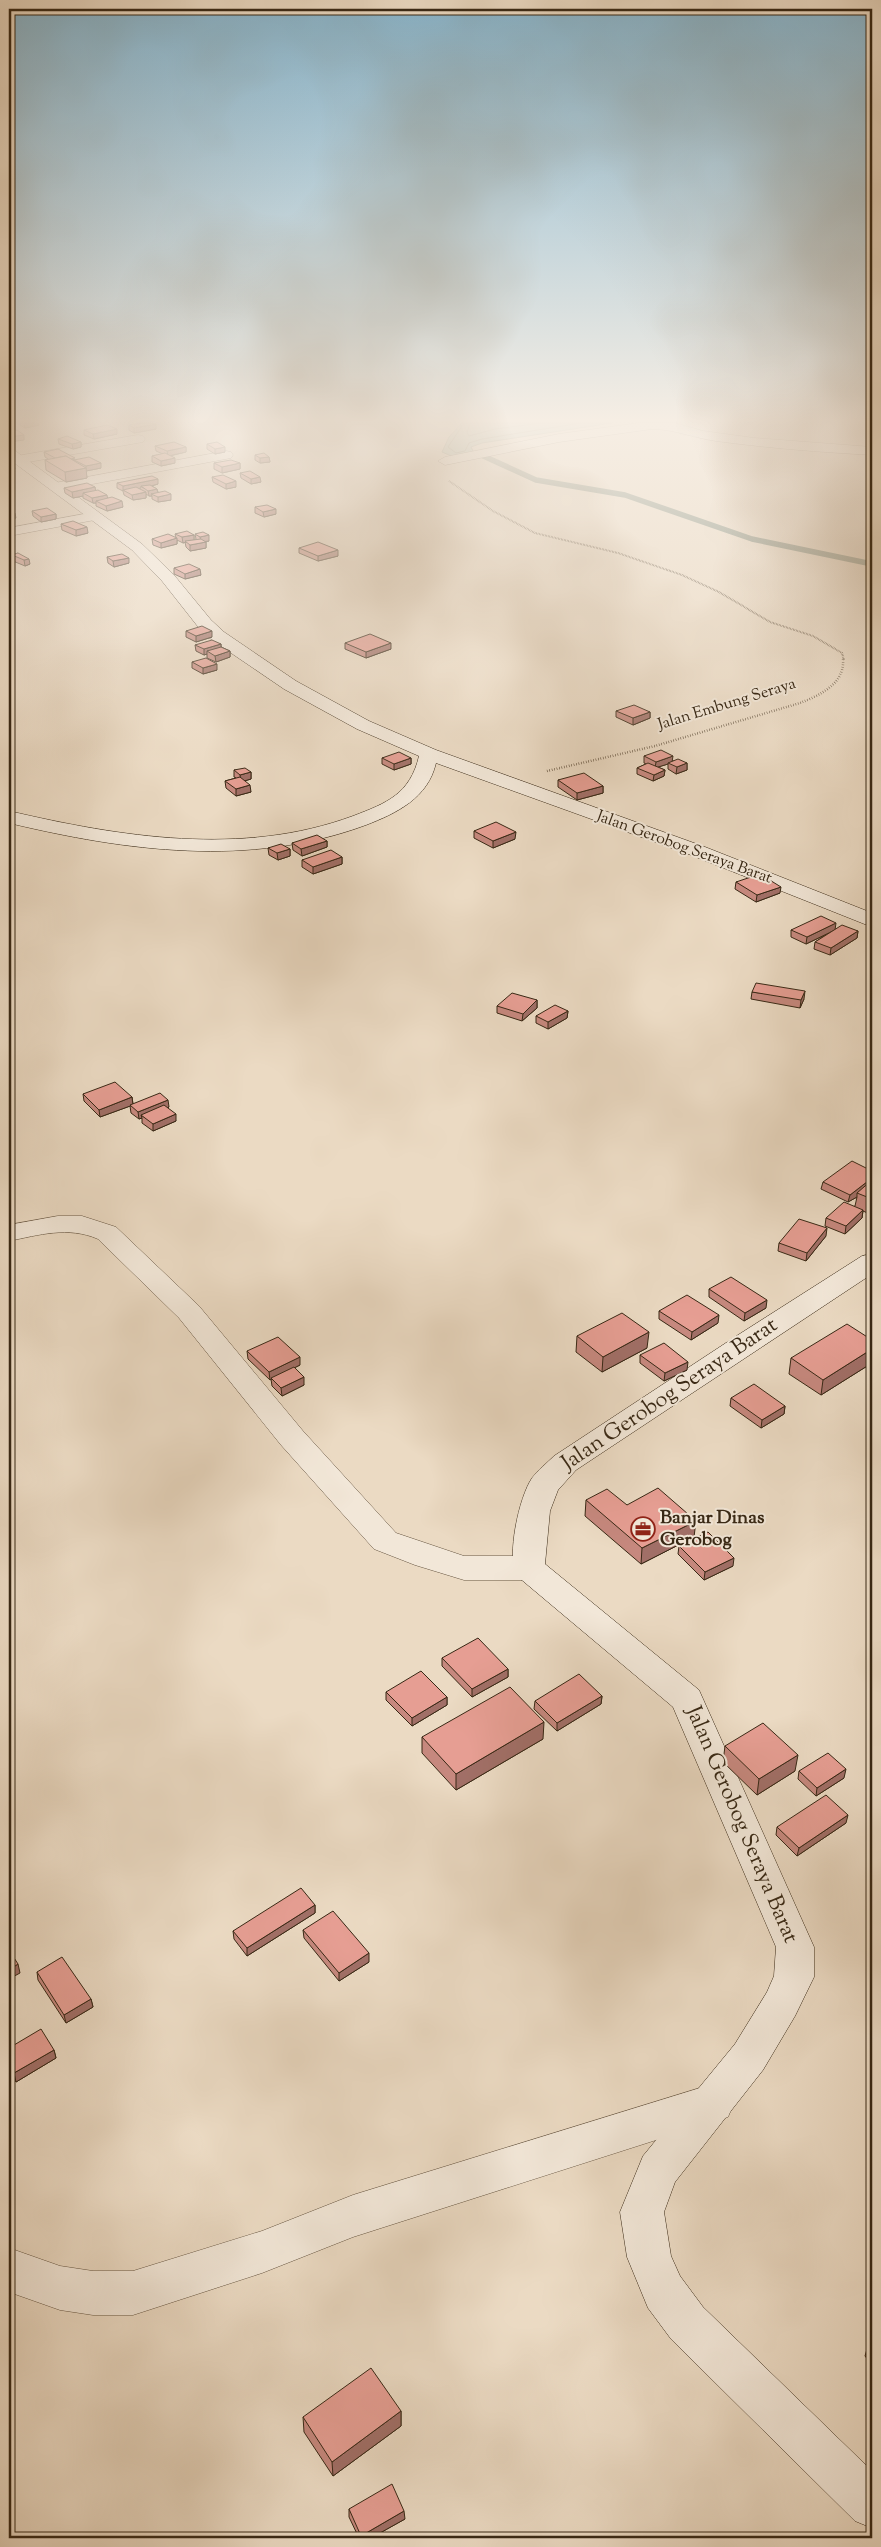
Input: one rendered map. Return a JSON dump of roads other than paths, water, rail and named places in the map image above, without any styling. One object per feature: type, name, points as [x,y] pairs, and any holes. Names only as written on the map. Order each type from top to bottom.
[{"type":"street","points":[[130,542],[168,578],[205,624],[238,652],[290,685],[355,720],[429,754],[494,779]]},
{"type":"street","points":[[9,817],[135,842],[184,846],[238,845],[300,837],[366,818],[399,803],[423,776],[429,754]]},
{"type":"street","points":[[418,783],[467,776],[494,779]]},
{"type":"street","name":"Jalan Gerobog Seraya Barat","points":[[494,779],[698,851],[872,921]]},
{"type":"street","points":[[9,1233],[74,1222],[93,1226],[107,1233],[189,1312],[292,1438],[385,1541],[426,1557],[464,1568],[528,1568]]},
{"type":"street","name":"Jalan Gerobog Seraya Barat","points":[[872,1262],[748,1341],[565,1463],[544,1485],[534,1511],[528,1568],[687,1699],[795,1947],[794,1977],[749,2057],[658,2170],[642,2212],[649,2257],[664,2292],[687,2323],[872,2504]]},
{"type":"street","points":[[9,2270],[60,2288],[93,2293],[133,2293],[262,2252],[353,2216],[713,2103]]},
{"type":"waterway","points":[[766,542],[872,564]]},
{"type":"place","name":"Banjar Dinas Gerobog","points":[[643,1529]]}]
